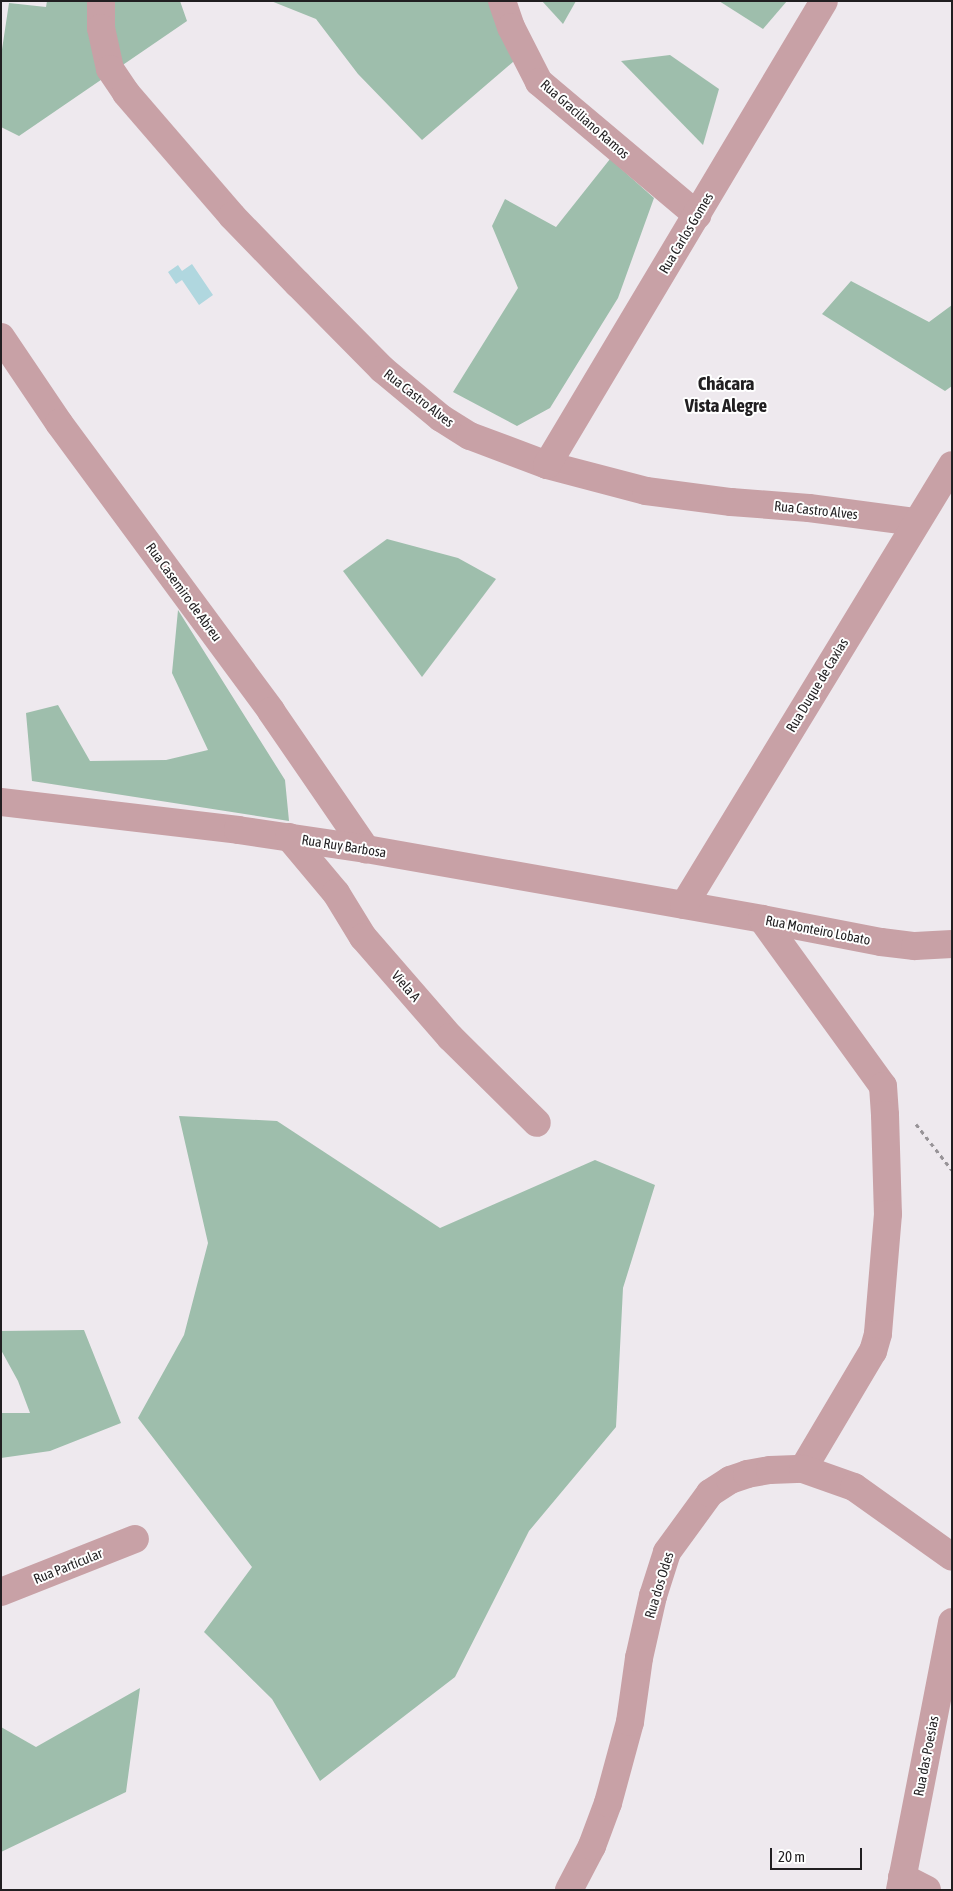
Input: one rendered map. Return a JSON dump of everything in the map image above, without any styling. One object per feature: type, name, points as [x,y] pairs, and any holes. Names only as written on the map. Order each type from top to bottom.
[{"type":"street","name":"Rua Castro Alves","points":[[101,1],[101,28],[110,69],[126,93],[239,222],[382,370],[441,418],[470,436],[547,465],[646,491],[730,502],[809,508],[916,522]]},
{"type":"street","name":"Rua Graciliano Ramos","points":[[502,1],[511,27],[539,82],[697,215]]},
{"type":"street","name":"Rua Carlos Gomes","points":[[547,465],[824,1]]},
{"type":"street","name":"Rua Casemiro de Abreu","points":[[1,337],[59,423],[271,710],[366,849]]},
{"type":"street","name":"Rua Duque de Caxias","points":[[684,905],[916,522],[952,466]]},
{"type":"street","name":"Rua Ruy Barbosa","points":[[1,802],[289,837],[684,905]]},
{"type":"street","name":"Viela A","points":[[289,837],[336,893],[363,937],[450,1037],[537,1123]]},
{"type":"street","name":"Rua Monteiro Lobato","points":[[684,905],[881,942],[915,946],[952,944]]},
{"type":"street","points":[[762,919],[883,1086],[888,1214],[878,1334],[873,1351],[804,1469]]},
{"type":"street","name":"Rua dos Odes","points":[[570,1890],[592,1846],[619,1767],[630,1722],[639,1658],[653,1596],[667,1552],[710,1492],[730,1480],[747,1474],[770,1470],[804,1469],[854,1487],[952,1557]]},
{"type":"street","name":"Rua Particular","points":[[1,1592],[135,1539]]},
{"type":"street","name":"Rua das Poesias","points":[[901,1883],[952,1622]]},
{"type":"street","points":[[901,1883],[927,1890]]},
{"type":"path","points":[[914,1122],[952,1170]]},
{"type":"green space","points":[[47,1],[180,1],[187,21],[19,136],[1,127],[1,56],[9,3],[46,7]]},
{"type":"green space","points":[[271,1],[508,1],[534,44],[422,140],[358,74],[316,19]]},
{"type":"green space","points":[[542,1],[576,1],[563,24]]},
{"type":"green space","points":[[719,1],[787,1],[763,29]]},
{"type":"green space","points":[[670,55],[719,89],[703,145],[621,61]]},
{"type":"green space","points":[[610,159],[654,198],[618,298],[550,408],[517,426],[453,392],[518,288],[492,226],[505,199],[556,227]]},
{"type":"green space","points":[[851,281],[929,322],[952,305],[952,386],[945,391],[822,314]]},
{"type":"green space","points":[[387,539],[458,558],[496,579],[422,677],[343,571]]},
{"type":"green space","points":[[178,610],[285,780],[289,821],[32,781],[26,713],[58,705],[90,761],[166,760],[208,750],[172,673]]},
{"type":"green space","points":[[179,1116],[277,1121],[440,1228],[595,1160],[655,1185],[623,1288],[616,1427],[529,1531],[455,1677],[320,1781],[272,1699],[204,1632],[252,1567],[138,1418],[184,1335],[208,1243]]},
{"type":"green space","points":[[84,1330],[121,1423],[50,1451],[1,1458],[1,1413],[30,1413],[18,1381],[1,1350],[1,1331]]},
{"type":"green space","points":[[140,1688],[126,1792],[1,1852],[1,1727],[36,1747]]},
{"type":"water","points":[[192,264],[213,295],[199,305],[182,280],[176,284],[168,272],[178,265],[182,271]]},
{"type":"district","name":"Chácara Vista Alegre","points":[[726,395]]}]
